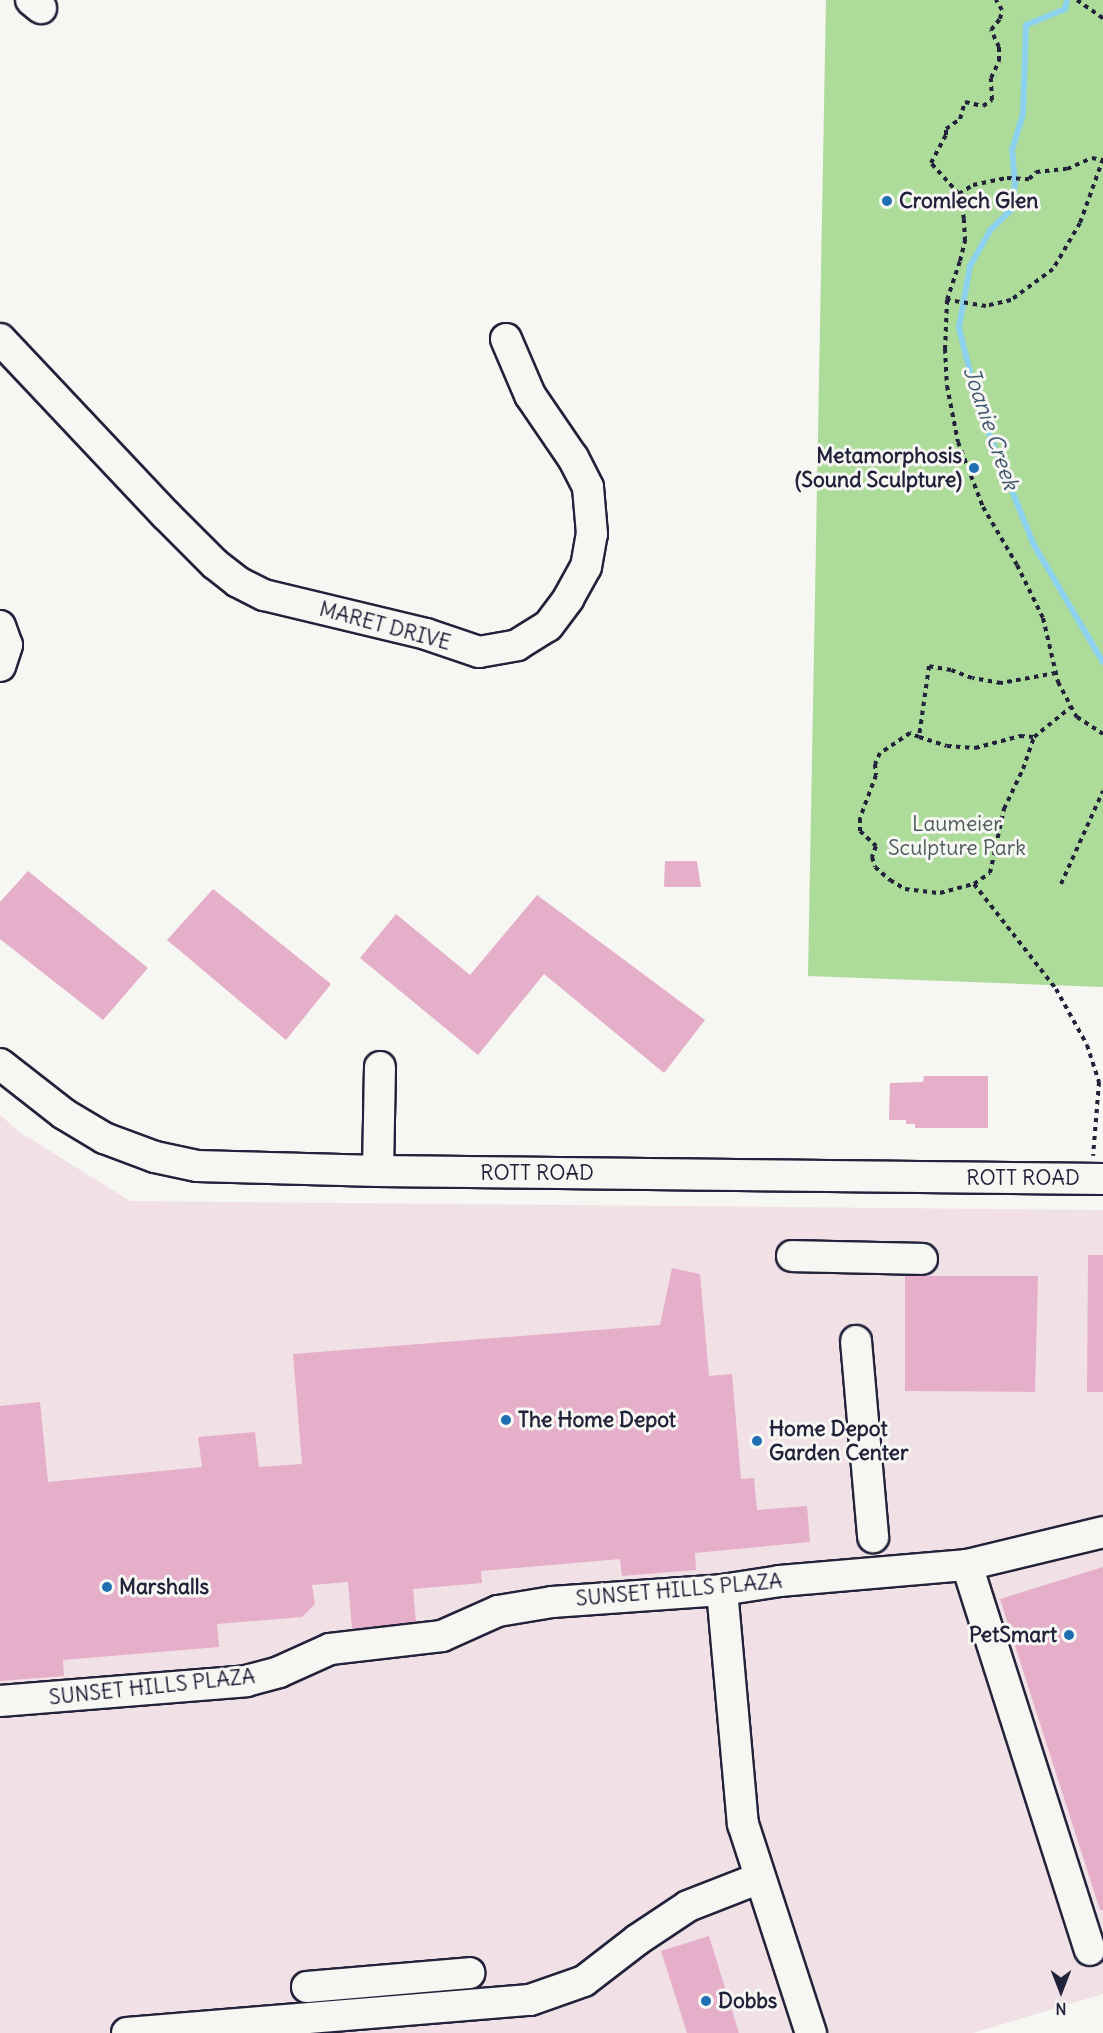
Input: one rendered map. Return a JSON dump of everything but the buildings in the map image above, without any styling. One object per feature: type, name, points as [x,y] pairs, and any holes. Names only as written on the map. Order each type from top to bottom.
[{"type":"street","name":"MARET DRIVE","points":[[0,339],[166,515],[215,564],[238,582],[264,595],[426,634],[479,652],[517,645],[548,626],[586,567],[592,534],[588,487],[573,458],[530,395],[506,339]]},
{"type":"street","points":[[0,626],[7,645],[0,666]]},
{"type":"street","name":"ROTT ROAD","points":[[0,1064],[81,1124],[104,1138],[175,1162],[228,1168],[1098,1179]]},
{"type":"street","points":[[378,1171],[380,1067]]},
{"type":"street","points":[[792,1256],[922,1259]]},
{"type":"street","points":[[856,1341],[873,1537],[866,1542],[877,1573]]},
{"type":"street","name":"SUNSET HILLS PLAZA","points":[[0,1701],[246,1681],[279,1672],[330,1649],[442,1636],[498,1611],[552,1602],[722,1590],[780,1581],[967,1565],[1103,1532]]},
{"type":"street","points":[[967,1565],[1090,1950]]},
{"type":"street","points":[[722,1590],[743,1824],[811,2033]]},
{"type":"street","points":[[127,2033],[413,2022],[530,2000],[584,1981],[637,1940],[688,1906],[760,1878]]},
{"type":"street","points":[[307,1987],[469,1973]]},
{"type":"path","points":[[996,0],[1002,10],[1000,19],[991,30],[999,47],[999,61],[991,78],[992,100],[982,106],[965,102],[960,119],[946,129],[946,135],[930,163],[959,194],[964,219],[965,241],[947,300],[947,386],[958,442],[983,507],[1017,565],[1043,618],[1056,673],[1077,717],[1103,734]]},
{"type":"path","points":[[1077,0],[1103,18]]},
{"type":"path","points":[[947,300],[986,306],[1011,300],[1053,269],[1080,223],[1103,160],[1092,158],[1067,170],[1036,171],[1033,177],[1007,178],[973,185],[959,194]]},
{"type":"path","points":[[919,738],[929,666],[951,669],[972,678],[1000,683],[1017,678],[1056,673]]},
{"type":"path","points":[[1034,737],[1020,736],[975,748],[947,746],[910,734],[880,753],[875,764],[872,788],[860,818],[861,831],[876,846],[872,857],[875,867],[905,889],[940,893],[974,884],[990,873],[1004,809],[1023,769],[1034,737],[1071,706]]},
{"type":"path","points":[[1060,884],[1103,791]]},
{"type":"path","points":[[974,884],[1056,988],[1088,1045],[1099,1082],[1098,1179]]},
{"type":"shaded area","points":[[0,1115],[18,1131],[130,1201],[1103,1210],[1103,1994],[973,2033],[0,2033]]},
{"type":"green space","name":"Laumeier Sculpture Park","points":[[826,0],[1103,0],[1103,987],[808,976]]},
{"type":"waterway","name":"Joanie Creek","points":[[1067,0],[1065,9],[1026,25],[1023,114],[1012,149],[1015,182],[1012,209],[991,229],[970,266],[959,328],[980,411],[1034,545],[1103,662]]},
{"type":"place","name":"Cromlech Glen","points":[[887,201]]},
{"type":"place","name":"Metamorphosis (Sound Sculpture)","points":[[974,468]]},
{"type":"place","name":"The Home Depot","points":[[506,1420]]},
{"type":"place","name":"Home Depot Garden Center","points":[[757,1441]]},
{"type":"place","name":"Marshalls","points":[[107,1587]]},
{"type":"place","name":"PetSmart","points":[[1069,1635]]},
{"type":"place","name":"Dobbs","points":[[706,2001]]}]
